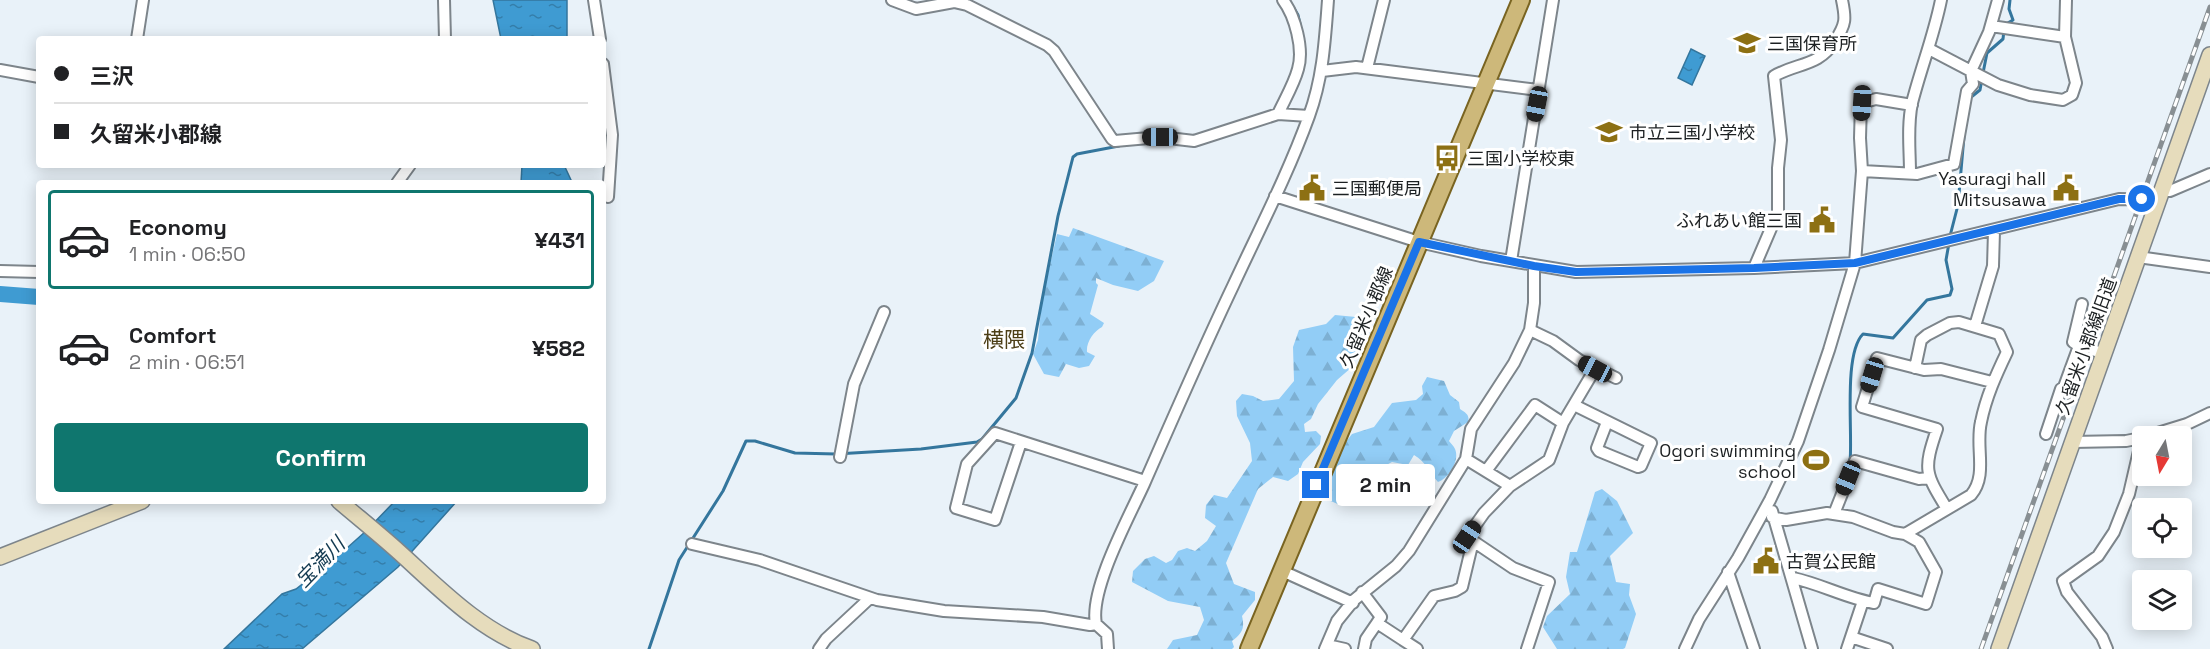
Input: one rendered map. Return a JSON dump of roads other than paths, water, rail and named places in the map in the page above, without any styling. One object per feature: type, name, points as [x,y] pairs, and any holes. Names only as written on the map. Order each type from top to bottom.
[{"type":"main road","name":"久留米小郡線","points":[[1249,649],[1280,570],[1521,0]]},
{"type":"street","points":[[137,36],[143,0]]},
{"type":"street","points":[[444,0],[445,36]]},
{"type":"street","points":[[594,0],[600,36]]},
{"type":"street","points":[[892,0],[916,9],[954,2],[967,5],[1047,45],[1054,51],[1112,139],[1116,141],[1160,137],[1194,141],[1278,114],[1309,116]]},
{"type":"street","points":[[1278,114],[1298,69],[1300,58],[1295,20],[1283,0]]},
{"type":"street","points":[[1108,649],[1107,634],[1096,624],[1095,618],[1100,588],[1145,481],[1309,116],[1322,71],[1329,0]]},
{"type":"street","points":[[1367,68],[1384,0]]},
{"type":"street","points":[[1511,261],[1552,0]]},
{"type":"street","points":[[1754,268],[1778,212],[1778,168],[1781,140],[1774,75],[1804,65],[1824,55],[1844,27],[1846,16],[1842,0]]},
{"type":"street","points":[[1911,173],[1912,105],[1941,0]]},
{"type":"street","points":[[1862,171],[1917,174],[1954,164],[1967,92],[1973,84],[1971,71],[1991,26],[1998,0]]},
{"type":"street","points":[[1929,49],[1998,85],[2063,100],[2072,95],[2076,83],[2065,37],[2066,0]]},
{"type":"street","points":[[1991,26],[2065,37]]},
{"type":"street","name":"久留米小郡線旧道","points":[[1999,649],[2210,55]]},
{"type":"street","points":[[1322,71],[1356,67],[1538,90]]},
{"type":"street","points":[[0,70],[36,76]]},
{"type":"street","points":[[606,88],[612,135],[608,197]]},
{"type":"street","points":[[1685,649],[1699,619],[1738,558],[1770,500],[1798,441],[1829,350],[1855,263],[1862,171],[1860,138],[1862,103],[1875,99],[1912,105]]},
{"type":"street","points":[[1275,196],[1419,242],[1534,266],[1576,272],[1754,268],[1855,263],[2119,199],[2161,196],[2210,174]]},
{"type":"street","points":[[1975,326],[1993,266],[1994,231]]},
{"type":"street","points":[[2138,257],[2210,267]]},
{"type":"street","points":[[1345,649],[1326,647],[1337,621],[1362,592],[1396,566],[1409,551],[1466,459],[1471,429],[1514,363],[1530,330],[1534,303],[1534,266]]},
{"type":"street","points":[[0,272],[36,272]]},
{"type":"street","points":[[2082,304],[2073,342],[2098,352],[2103,357]]},
{"type":"street","points":[[840,456],[854,384],[884,312]]},
{"type":"street","points":[[1905,534],[1971,495],[1978,487],[1980,424],[1992,382],[2007,352],[1998,334],[1959,322],[1950,323],[1922,340],[1915,368]]},
{"type":"street","points":[[1530,330],[1553,341],[1595,369],[1616,378]]},
{"type":"street","points":[[2046,434],[2079,346]]},
{"type":"street","points":[[1947,509],[1929,478],[1928,458],[1937,429],[1862,407],[1877,358],[1924,370],[1941,369],[1992,382]]},
{"type":"street","points":[[1527,649],[1550,582],[1513,568],[1467,537],[1484,513],[1510,486],[1549,460],[1563,423],[1595,369]]},
{"type":"street","points":[[1486,471],[1534,405],[1563,423]]},
{"type":"street","points":[[1574,405],[1651,443],[1641,466],[1638,467],[1599,451],[1607,422]]},
{"type":"street","points":[[2180,426],[2210,412]]},
{"type":"street","points":[[1021,442],[995,520],[956,508],[967,464],[995,432],[1145,481]]},
{"type":"street","points":[[2072,442],[2132,440]]},
{"type":"street","points":[[1466,459],[1510,486]]},
{"type":"street","points":[[1834,514],[1856,461],[1919,479],[1929,478]]},
{"type":"street","points":[[2107,649],[2102,637],[2067,592],[2063,581],[2098,555],[2114,532],[2132,481]]},
{"type":"street","points":[[1770,500],[1772,517],[1793,578],[1808,649]]},
{"type":"street","points":[[0,557],[134,504]]},
{"type":"street","points":[[343,504],[491,630],[532,649]]},
{"type":"street","points":[[1772,517],[1786,520],[1818,513],[1834,514],[1873,523],[1893,532],[1905,534],[1919,542],[1936,572],[1926,604],[1878,590],[1874,603],[1863,601],[1793,578]]},
{"type":"street","points":[[1403,640],[1434,596],[1462,587],[1473,541]]},
{"type":"street","points":[[692,544],[770,564],[870,598],[944,611],[1043,617],[1096,624]]},
{"type":"street","points":[[1280,570],[1353,603]]},
{"type":"street","points":[[1728,572],[1754,649]]},
{"type":"street","points":[[1362,592],[1381,617],[1366,639],[1364,649]]},
{"type":"street","points":[[819,649],[826,639],[870,598]]},
{"type":"street","points":[[1847,649],[1863,601]]},
{"type":"street","points":[[1377,623],[1418,649]]},
{"type":"street","points":[[1851,637],[1887,649]]},
{"type":"water","points":[[493,0],[567,0],[567,36],[500,36]]},
{"type":"water","points":[[1691,49],[1705,56],[1692,85],[1678,78]]},
{"type":"water","points":[[522,168],[565,168],[571,180],[521,180]]},
{"type":"water","points":[[392,504],[454,504],[398,567],[302,649],[224,649],[282,594],[296,589],[366,531]]},
{"type":"waterway","points":[[2006,24],[2013,20],[2009,9],[2010,0]]},
{"type":"waterway","points":[[1292,5],[1300,24]]},
{"type":"waterway","points":[[1983,73],[1987,53],[2003,39],[2004,30]]},
{"type":"waterway","points":[[1970,98],[1980,90],[1982,79]]},
{"type":"waterway","points":[[1950,236],[1958,205],[1964,136]]},
{"type":"waterway","points":[[649,649],[679,560],[723,491],[746,441],[755,441],[795,453],[836,454],[921,449],[977,442],[982,439],[1016,398],[1032,353],[1058,216],[1073,157],[1077,154],[1119,146]]},
{"type":"waterway","points":[[1850,462],[1851,376],[1857,344],[1863,334],[1893,338],[1927,300],[1950,295],[1952,289],[1946,260],[1949,243]]},
{"type":"waterway","points":[[0,294],[36,297]]},
{"type":"railway","points":[[1981,649],[2210,7]]},
{"type":"place","name":"三国保育所","points":[[1747,43]]},
{"type":"place","name":"市立三国小学校","points":[[1609,132]]},
{"type":"place","name":"三国小学校東","points":[[1447,158]]},
{"type":"place","name":"三国郵便局","points":[[1312,188]]},
{"type":"place","name":"Yasuragi hall Mitsusawa","points":[[2066,188]]},
{"type":"place","name":"ふれあい館三国","points":[[1822,220]]},
{"type":"place","name":"Ogori swimming school","points":[[1816,460]]},
{"type":"place","name":"古賀公民館","points":[[1766,561]]},
{"type":"district","name":"横隈","points":[[1004,339]]},
{"type":"water label","name":"宝満川","points":[[320,562]]}]
